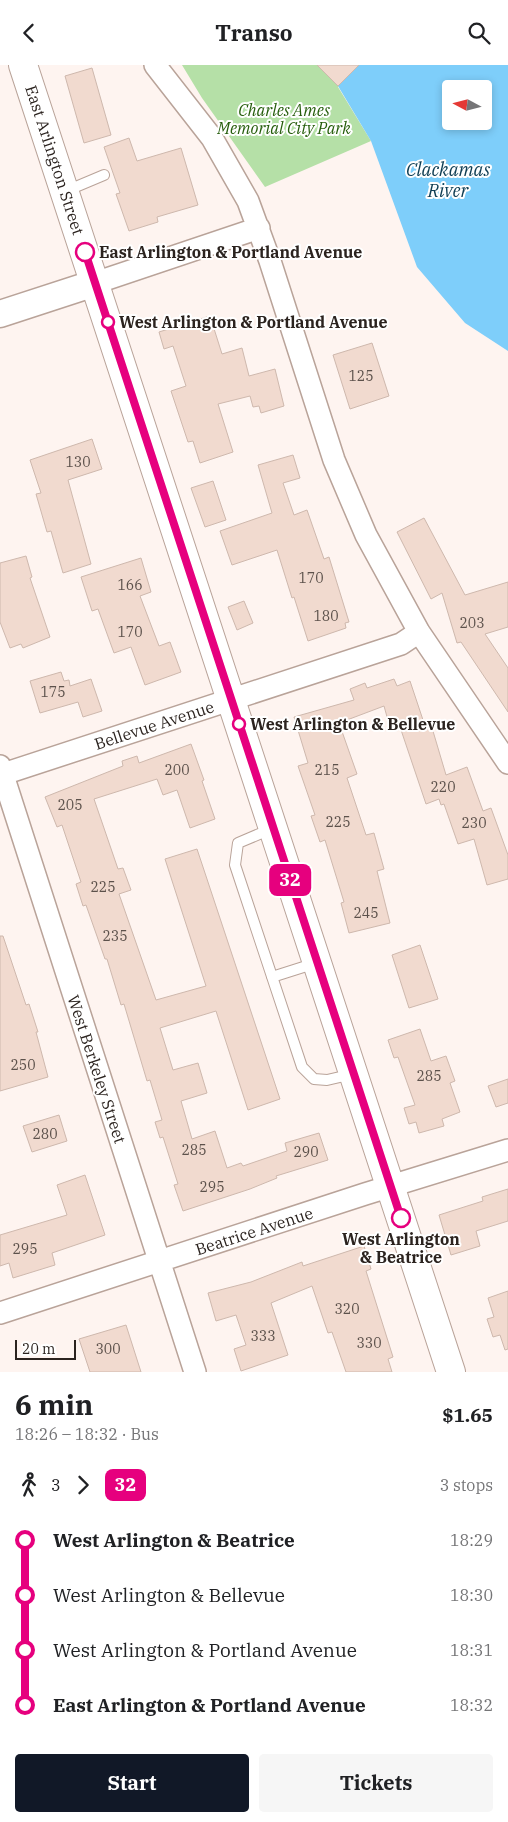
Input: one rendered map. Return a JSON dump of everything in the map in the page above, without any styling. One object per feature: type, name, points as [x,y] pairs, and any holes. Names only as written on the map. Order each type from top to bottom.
[{"type":"main road","name":"East Arlington Street","points":[[23,65],[451,1372]]},
{"type":"street","points":[[156,65],[223,155],[248,201],[259,228],[334,460],[366,535],[418,632],[508,763]]},
{"type":"street","points":[[0,314],[259,228]]},
{"type":"street","name":"Bellevue Avenue","points":[[1,772],[232,700],[401,644],[418,632]]},
{"type":"street","name":"West Berkeley Street","points":[[1,772],[195,1372]]},
{"type":"street","name":"Beatrice Avenue","points":[[0,1313],[390,1186],[508,1150]]},
{"type":"lane","points":[[65,191],[104,175]]},
{"type":"lane","points":[[273,828],[238,843],[235,865],[302,1067],[314,1079],[327,1080],[354,1074]]},
{"type":"lane","points":[[272,977],[317,963]]},
{"type":"green space","name":"Charles Ames Memorial City Park","points":[[182,65],[356,65],[358,67],[338,87],[371,141],[265,187],[202,98]]},
{"type":"water","name":"Clackamas River","points":[[356,65],[508,65],[508,351],[465,323],[417,267],[371,141],[338,86],[357,67]]},
{"type":"building","points":[[317,65],[359,65],[338,86]]},
{"type":"building","points":[[92,68],[111,135],[84,143],[65,76]]},
{"type":"building","points":[[129,138],[137,161],[181,148],[198,205],[157,217],[158,222],[129,231],[116,194],[120,193],[104,147]]},
{"type":"building","points":[[210,316],[222,354],[242,348],[249,376],[275,369],[284,406],[261,413],[259,406],[253,407],[250,396],[218,404],[233,452],[200,463],[193,441],[188,442],[171,391],[186,386],[173,346],[164,349],[159,332]]},
{"type":"building","points":[[372,343],[389,396],[350,409],[333,355]]},
{"type":"building","points":[[92,439],[102,469],[68,480],[91,564],[63,573],[51,531],[47,532],[36,494],[41,493],[30,460]]},
{"type":"building","points":[[293,455],[300,478],[283,483],[294,515],[307,510],[324,559],[329,557],[349,622],[345,623],[346,628],[308,641],[277,550],[232,565],[220,531],[272,513],[258,465]]},
{"type":"building","points":[[213,481],[226,520],[205,527],[191,488]]},
{"type":"building","points":[[424,518],[465,595],[508,582],[508,627],[485,634],[508,668],[508,712],[461,642],[457,643],[442,593],[431,599],[397,532]]},
{"type":"building","points":[[26,556],[32,577],[30,578],[50,637],[23,648],[21,644],[10,648],[0,622],[0,563]]},
{"type":"building","points":[[141,558],[151,592],[140,596],[159,646],[170,642],[181,672],[145,685],[131,647],[114,653],[98,609],[92,611],[81,577]]},
{"type":"building","points":[[244,601],[253,623],[237,630],[228,607]]},
{"type":"building","points":[[61,672],[64,681],[69,680],[70,686],[91,679],[102,711],[83,717],[78,702],[40,713],[30,681]]},
{"type":"building","points":[[394,679],[397,686],[410,681],[424,723],[430,721],[446,775],[467,767],[483,811],[491,808],[508,855],[508,879],[487,885],[474,839],[458,844],[444,804],[441,805],[439,799],[426,804],[398,721],[389,724],[384,706],[339,723],[357,774],[347,778],[366,835],[374,833],[384,869],[377,871],[390,923],[349,933],[341,903],[344,902],[325,840],[320,842],[311,816],[315,815],[298,766],[308,763],[294,717],[354,700],[350,689],[365,683],[367,688]]},
{"type":"building","points":[[191,744],[215,819],[190,828],[177,790],[163,795],[157,779],[94,799],[118,869],[123,868],[131,890],[119,894],[156,1000],[206,986],[165,859],[197,849],[280,1099],[248,1110],[216,1011],[160,1028],[173,1070],[198,1063],[207,1093],[181,1101],[192,1139],[215,1131],[227,1168],[241,1163],[243,1166],[287,1151],[285,1143],[319,1133],[328,1160],[276,1176],[277,1178],[250,1189],[183,1211],[174,1185],[178,1184],[163,1137],[160,1138],[155,1122],[162,1120],[150,1080],[147,1081],[124,1004],[121,1005],[107,959],[105,959],[86,905],[83,906],[76,884],[81,882],[62,825],[57,827],[45,797],[123,766],[122,761],[137,756],[139,763]]},
{"type":"building","points":[[0,936],[3,936],[26,1005],[29,1004],[38,1032],[36,1032],[48,1077],[0,1091]]},
{"type":"building","points":[[420,945],[438,999],[409,1008],[392,955]]},
{"type":"building","points":[[420,1029],[431,1061],[446,1056],[455,1081],[450,1083],[460,1112],[442,1119],[444,1126],[419,1133],[416,1122],[409,1124],[404,1108],[415,1105],[398,1057],[394,1058],[388,1040]]},
{"type":"building","points":[[508,1079],[508,1103],[496,1107],[488,1086]]},
{"type":"building","points":[[59,1115],[67,1141],[32,1152],[23,1126]]},
{"type":"building","points":[[85,1175],[105,1235],[52,1253],[55,1265],[13,1278],[9,1263],[0,1266],[0,1235],[67,1215],[57,1185]]},
{"type":"building","points":[[508,1189],[508,1221],[476,1231],[480,1246],[451,1255],[439,1215],[483,1201],[482,1197]]},
{"type":"building","points":[[364,1246],[371,1269],[366,1271],[393,1357],[388,1359],[392,1372],[346,1372],[332,1332],[328,1333],[312,1286],[271,1303],[288,1355],[241,1371],[234,1349],[246,1345],[236,1315],[216,1321],[208,1293],[251,1282],[302,1262],[303,1266]]},
{"type":"building","points":[[508,1291],[508,1349],[505,1350],[500,1335],[493,1337],[487,1319],[494,1317],[488,1298]]},
{"type":"building","points":[[126,1325],[141,1372],[90,1372],[79,1339]]},
{"type":"bus line","name":"32","points":[[85,252],[401,1218]]},
{"type":"place","name":"East Arlington & Portland Avenue","points":[[85,252]]},
{"type":"place","name":"West Arlington & Portland Avenue","points":[[108,322]]},
{"type":"place","name":"West Arlington & Bellevue","points":[[239,724]]},
{"type":"place","name":"West Arlington & Beatrice","points":[[401,1218]]}]
